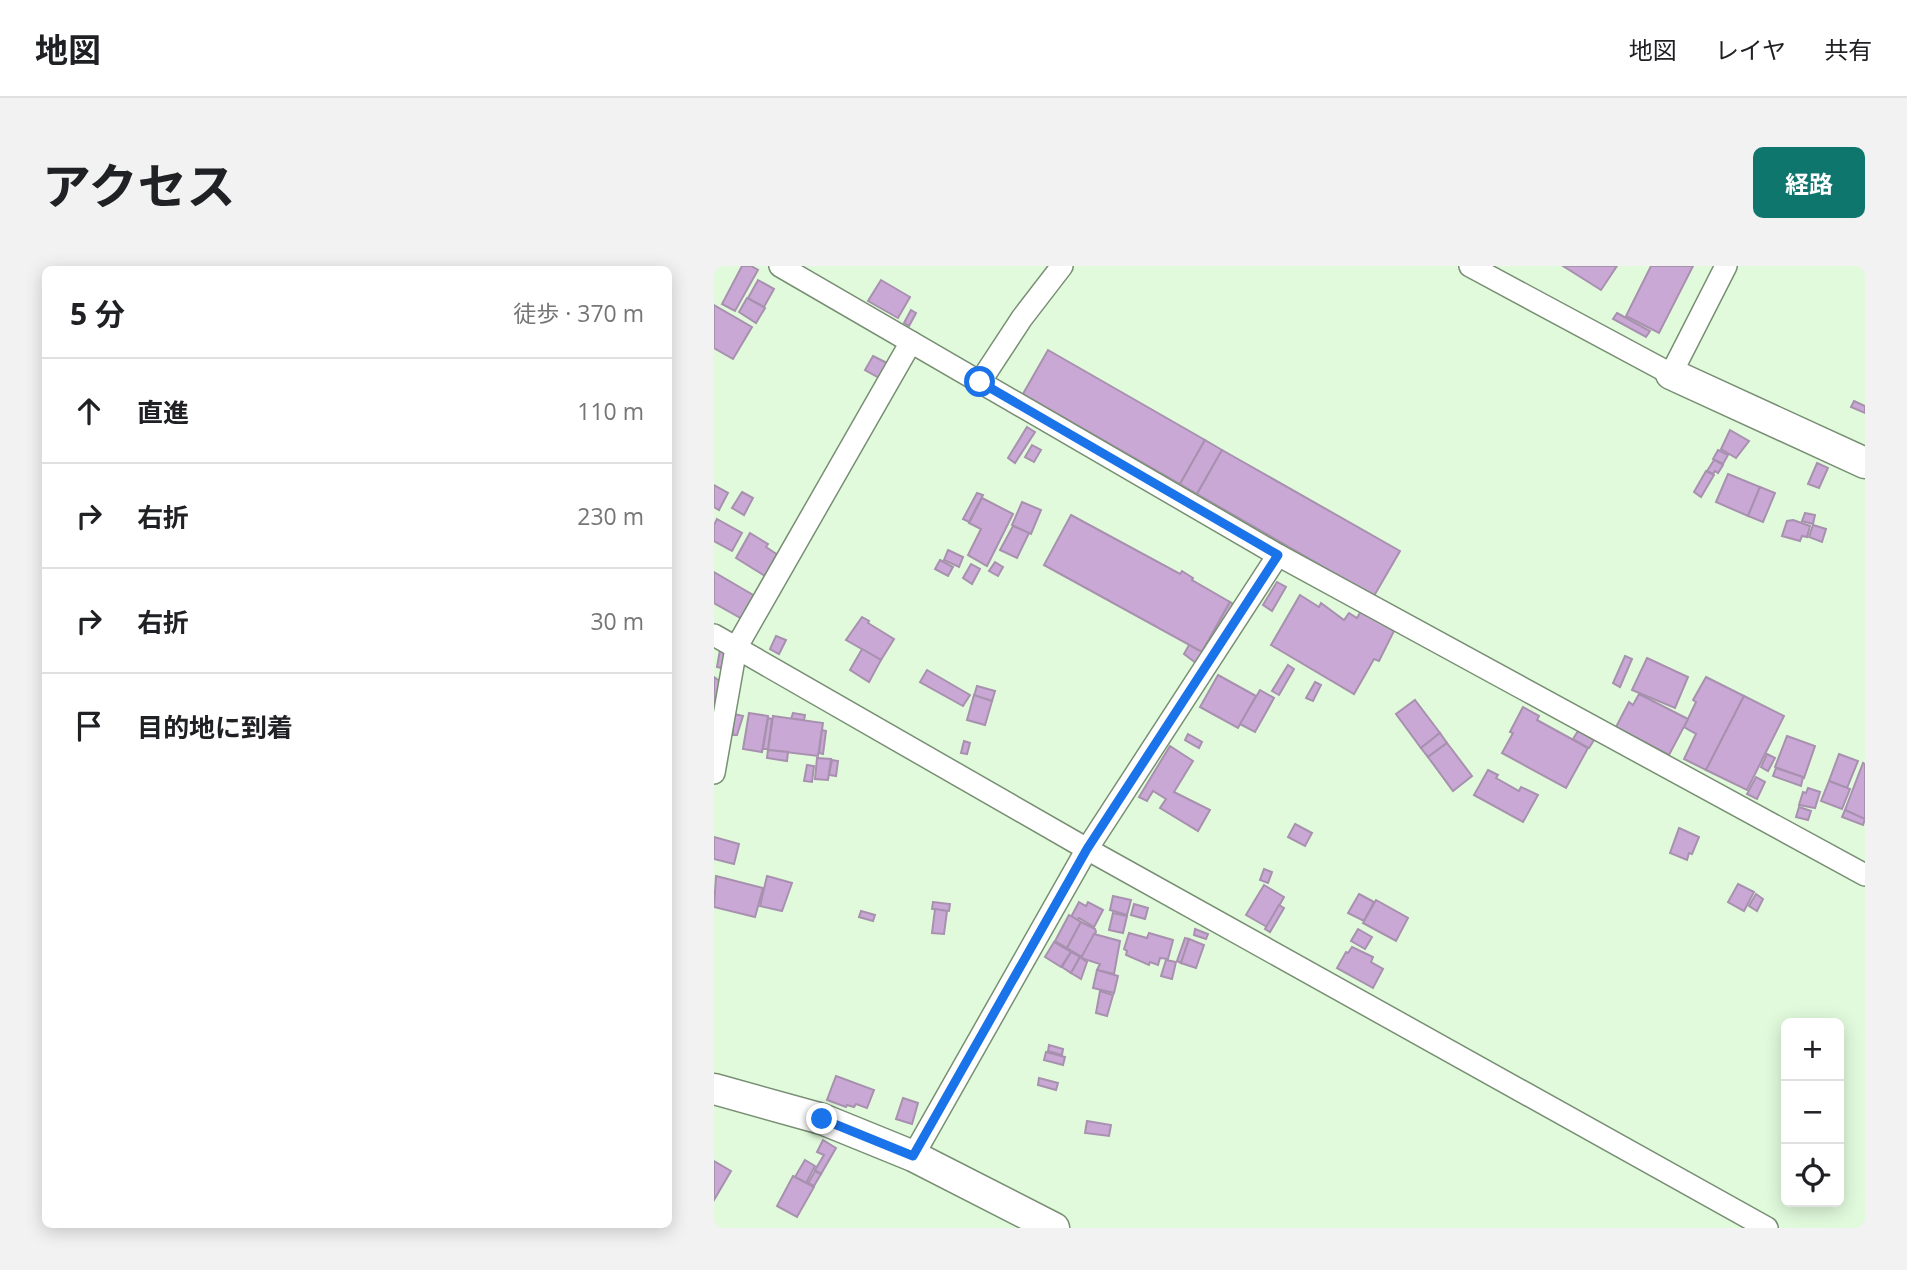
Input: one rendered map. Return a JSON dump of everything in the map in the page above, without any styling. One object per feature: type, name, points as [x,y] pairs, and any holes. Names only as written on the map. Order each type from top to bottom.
[{"type":"street","points":[[780,266],[1278,555],[1865,875]]},
{"type":"street","points":[[980,382],[1022,318],[1062,266]]},
{"type":"street","points":[[1470,266],[1671,374],[1865,463]]},
{"type":"street","points":[[1671,374],[1726,266]]},
{"type":"street","points":[[714,773],[736,648],[911,342]]},
{"type":"street","points":[[913,1156],[1087,849],[1278,555]]},
{"type":"street","points":[[714,635],[1087,849],[1767,1228]]},
{"type":"street","points":[[714,1088],[822,1119],[913,1156],[1054,1228]]},
{"type":"building","points":[[742,266],[751,266],[758,270],[735,311],[722,304]]},
{"type":"building","points":[[1563,266],[1617,266],[1601,290]]},
{"type":"building","points":[[1651,266],[1693,266],[1659,333],[1626,316]]},
{"type":"building","points":[[758,280],[774,289],[764,307],[748,298]]},
{"type":"building","points":[[881,280],[910,297],[898,318],[868,301]]},
{"type":"building","points":[[747,298],[765,308],[756,323],[739,312]]},
{"type":"building","points":[[714,305],[752,327],[733,359],[714,348]]},
{"type":"building","points":[[911,310],[916,313],[909,326],[904,323]]},
{"type":"building","points":[[1617,313],[1650,331],[1646,337],[1613,319]]},
{"type":"building","points":[[1048,350],[1205,440],[1180,484],[1023,394]]},
{"type":"building","points":[[873,356],[889,364],[881,379],[865,370]]},
{"type":"building","points":[[1854,401],[1865,406],[1865,413],[1851,407]]},
{"type":"building","points":[[1027,427],[1035,432],[1015,463],[1008,458]]},
{"type":"building","points":[[1730,430],[1749,441],[1736,458],[1721,449]]},
{"type":"building","points":[[1205,440],[1222,450],[1197,494],[1180,484]]},
{"type":"building","points":[[1032,445],[1041,450],[1034,462],[1025,457]]},
{"type":"building","points":[[1222,450],[1400,551],[1374,596],[1197,494]]},
{"type":"building","points":[[1718,450],[1728,455],[1723,464],[1713,459]]},
{"type":"building","points":[[1714,460],[1723,465],[1718,473],[1715,471],[1713,474],[1707,471]]},
{"type":"building","points":[[1817,463],[1828,468],[1819,488],[1808,484]]},
{"type":"building","points":[[1706,471],[1714,475],[1701,497],[1694,492]]},
{"type":"building","points":[[1728,474],[1760,487],[1748,516],[1716,502]]},
{"type":"building","points":[[714,485],[728,493],[719,510],[714,507]]},
{"type":"building","points":[[1760,487],[1775,493],[1763,522],[1748,516]]},
{"type":"building","points":[[742,492],[753,498],[744,515],[732,508]]},
{"type":"building","points":[[977,493],[983,495],[969,522],[963,519]]},
{"type":"building","points":[[982,498],[1013,514],[987,566],[968,555],[981,529],[969,523]]},
{"type":"building","points":[[1022,502],[1041,510],[1031,534],[1012,525]]},
{"type":"building","points":[[1805,513],[1815,515],[1813,524],[1802,521]]},
{"type":"building","points":[[1071,515],[1180,574],[1182,571],[1193,578],[1192,580],[1230,602],[1202,652],[1044,565]]},
{"type":"building","points":[[717,519],[742,533],[732,551],[714,541],[714,525]]},
{"type":"building","points":[[1793,520],[1810,526],[1807,537],[1802,536],[1800,541],[1782,536],[1787,521]]},
{"type":"building","points":[[1813,525],[1826,529],[1822,542],[1809,537]]},
{"type":"building","points":[[1013,526],[1029,533],[1017,558],[1000,550]]},
{"type":"building","points":[[750,533],[768,544],[766,547],[778,555],[765,576],[736,558]]},
{"type":"building","points":[[948,550],[963,557],[959,567],[944,560]]},
{"type":"building","points":[[940,560],[953,567],[948,576],[935,569]]},
{"type":"building","points":[[995,562],[1003,567],[998,576],[989,571]]},
{"type":"building","points":[[971,564],[980,569],[972,584],[963,578]]},
{"type":"building","points":[[714,572],[755,596],[742,619],[714,603]]},
{"type":"building","points":[[1277,582],[1286,587],[1272,611],[1263,605]]},
{"type":"building","points":[[1300,595],[1319,607],[1321,603],[1344,620],[1349,613],[1357,618],[1361,611],[1394,631],[1379,661],[1374,659],[1354,694],[1271,645]]},
{"type":"building","points":[[1230,602],[1235,605],[1207,655],[1202,652]]},
{"type":"building","points":[[862,617],[894,639],[881,660],[846,640]]},
{"type":"building","points":[[776,636],[786,640],[779,654],[770,649]]},
{"type":"building","points":[[1189,645],[1207,655],[1200,666],[1184,654]]},
{"type":"building","points":[[862,649],[881,660],[869,682],[850,670]]},
{"type":"building","points":[[720,650],[733,652],[730,670],[717,667]]},
{"type":"building","points":[[1625,656],[1632,659],[1620,687],[1613,683]]},
{"type":"building","points":[[1647,658],[1688,677],[1675,708],[1632,690]]},
{"type":"building","points":[[1288,665],[1294,669],[1279,695],[1272,691]]},
{"type":"building","points":[[927,670],[970,695],[963,706],[920,682]]},
{"type":"building","points":[[1218,675],[1256,696],[1238,728],[1200,707]]},
{"type":"building","points":[[714,677],[721,682],[717,709],[714,708]]},
{"type":"building","points":[[1706,677],[1744,696],[1706,770],[1684,759],[1696,734],[1684,727],[1696,702],[1693,700]]},
{"type":"building","points":[[1315,682],[1321,685],[1313,701],[1306,698]]},
{"type":"building","points":[[977,686],[995,691],[992,701],[974,696]]},
{"type":"building","points":[[1260,690],[1274,698],[1255,732],[1240,724]]},
{"type":"building","points":[[1639,694],[1688,719],[1669,755],[1616,727],[1629,702],[1633,705]]},
{"type":"building","points":[[974,695],[992,701],[985,725],[967,720]]},
{"type":"building","points":[[1744,696],[1784,716],[1747,790],[1706,770]]},
{"type":"building","points":[[1415,700],[1440,733],[1421,748],[1396,714]]},
{"type":"building","points":[[1523,707],[1539,716],[1537,720],[1588,748],[1566,788],[1502,753]]},
{"type":"building","points":[[749,713],[768,716],[762,752],[743,749]]},
{"type":"building","points":[[793,713],[805,715],[804,720],[791,719]]},
{"type":"building","points":[[734,714],[743,716],[737,735],[733,735],[733,730],[730,730]]},
{"type":"building","points":[[773,716],[823,723],[818,756],[768,750]]},
{"type":"building","points":[[768,718],[772,719],[768,749],[763,749]]},
{"type":"building","points":[[822,730],[826,731],[823,754],[819,753]]},
{"type":"building","points":[[1578,731],[1594,740],[1589,748],[1573,739]]},
{"type":"building","points":[[1440,733],[1447,743],[1428,757],[1421,748]]},
{"type":"building","points":[[1188,734],[1202,742],[1199,748],[1185,740]]},
{"type":"building","points":[[1787,736],[1815,746],[1804,778],[1775,767]]},
{"type":"building","points":[[964,741],[970,743],[967,754],[961,753]]},
{"type":"building","points":[[1447,743],[1472,776],[1453,791],[1428,757]]},
{"type":"building","points":[[1170,746],[1193,761],[1174,792],[1210,810],[1198,831],[1160,808],[1166,799],[1153,791],[1147,801],[1139,797]]},
{"type":"building","points":[[768,750],[788,752],[787,761],[767,758]]},
{"type":"building","points":[[1767,754],[1775,758],[1768,771],[1761,767]]},
{"type":"building","points":[[1839,754],[1858,761],[1847,788],[1829,781]]},
{"type":"building","points":[[817,758],[831,759],[828,780],[815,779]]},
{"type":"building","points":[[832,760],[838,761],[836,776],[829,775]]},
{"type":"building","points":[[1863,763],[1865,764],[1865,819],[1845,810]]},
{"type":"building","points":[[807,765],[814,766],[812,782],[804,781]]},
{"type":"building","points":[[1776,768],[1803,777],[1801,786],[1773,776]]},
{"type":"building","points":[[1488,770],[1498,775],[1496,778],[1519,791],[1521,787],[1538,795],[1523,822],[1474,795]]},
{"type":"building","points":[[1756,777],[1765,782],[1757,799],[1747,794]]},
{"type":"building","points":[[1829,781],[1850,789],[1842,809],[1821,801]]},
{"type":"building","points":[[1808,788],[1820,792],[1815,808],[1799,805],[1803,792],[1806,793]]},
{"type":"building","points":[[1799,807],[1811,811],[1808,820],[1796,817]]},
{"type":"building","points":[[1845,810],[1865,819],[1863,825],[1842,817]]},
{"type":"building","points":[[1295,824],[1312,833],[1305,846],[1288,837]]},
{"type":"building","points":[[1679,828],[1699,837],[1687,860],[1670,853]]},
{"type":"building","points":[[714,837],[739,844],[734,864],[714,859]]},
{"type":"building","points":[[1264,869],[1272,872],[1268,883],[1260,880]]},
{"type":"building","points":[[716,876],[763,888],[755,917],[714,907]]},
{"type":"building","points":[[767,876],[792,883],[782,911],[760,906]]},
{"type":"building","points":[[1738,884],[1754,892],[1744,911],[1728,902]]},
{"type":"building","points":[[1264,885],[1284,897],[1267,927],[1246,915]]},
{"type":"building","points":[[1359,894],[1374,902],[1364,921],[1348,913]]},
{"type":"building","points":[[1756,894],[1763,899],[1757,911],[1749,906]]},
{"type":"building","points":[[1113,896],[1131,900],[1127,915],[1110,910]]},
{"type":"building","points":[[1376,900],[1408,918],[1396,941],[1363,923]]},
{"type":"building","points":[[933,902],[950,904],[949,911],[932,909]]},
{"type":"building","points":[[1079,902],[1086,906],[1088,902],[1103,910],[1094,927],[1079,918],[1078,920],[1071,917]]},
{"type":"building","points":[[1134,904],[1148,908],[1145,919],[1131,915]]},
{"type":"building","points":[[1279,905],[1284,908],[1270,932],[1265,929]]},
{"type":"building","points":[[935,909],[947,911],[944,934],[932,933]]},
{"type":"building","points":[[861,911],[875,915],[873,921],[859,917]]},
{"type":"building","points":[[1113,913],[1127,916],[1123,933],[1109,930]]},
{"type":"building","points":[[1069,915],[1081,922],[1067,948],[1055,941]]},
{"type":"building","points":[[1081,922],[1096,932],[1082,957],[1067,948]]},
{"type":"building","points":[[1195,929],[1208,934],[1206,939],[1194,935]]},
{"type":"building","points":[[1358,929],[1372,937],[1365,949],[1351,941]]},
{"type":"building","points":[[1129,933],[1147,938],[1149,933],[1173,940],[1168,959],[1160,958],[1158,965],[1150,962],[1149,965],[1126,955],[1127,951],[1124,949]]},
{"type":"building","points":[[1094,934],[1120,941],[1114,974],[1097,970],[1100,964],[1081,958]]},
{"type":"building","points":[[1185,938],[1189,939],[1181,963],[1177,961]]},
{"type":"building","points":[[1189,939],[1204,945],[1196,968],[1181,963]]},
{"type":"building","points":[[1054,942],[1071,952],[1061,967],[1045,957]]},
{"type":"building","points":[[1352,947],[1373,957],[1371,962],[1383,969],[1373,988],[1337,968]]},
{"type":"building","points":[[1071,952],[1080,957],[1071,973],[1062,967]]},
{"type":"building","points":[[1080,957],[1087,962],[1081,979],[1071,973]]},
{"type":"building","points":[[1166,960],[1176,962],[1172,979],[1161,976]]},
{"type":"building","points":[[1097,970],[1118,976],[1114,993],[1093,988]]},
{"type":"building","points":[[1100,991],[1113,995],[1107,1016],[1096,1013]]},
{"type":"building","points":[[1049,1045],[1063,1049],[1062,1055],[1048,1051]]},
{"type":"building","points":[[1046,1052],[1065,1057],[1063,1065],[1044,1060]]},
{"type":"building","points":[[836,1076],[874,1090],[867,1108],[856,1104],[854,1107],[846,1107],[827,1100]]},
{"type":"building","points":[[1039,1078],[1058,1083],[1056,1090],[1038,1085]]},
{"type":"building","points":[[903,1098],[918,1103],[912,1124],[896,1119]]},
{"type":"building","points":[[1087,1121],[1111,1125],[1109,1136],[1085,1133]]},
{"type":"building","points":[[823,1140],[836,1148],[821,1174],[815,1170],[824,1155],[817,1152]]},
{"type":"building","points":[[805,1160],[815,1166],[806,1183],[795,1177]]},
{"type":"building","points":[[714,1161],[731,1171],[714,1200]]},
{"type":"building","points":[[815,1171],[821,1174],[814,1186],[808,1183]]},
{"type":"building","points":[[793,1176],[814,1187],[797,1217],[777,1206]]},
{"type":"route","points":[[822,1119],[913,1156],[1087,849],[1278,555],[980,382]]}]
